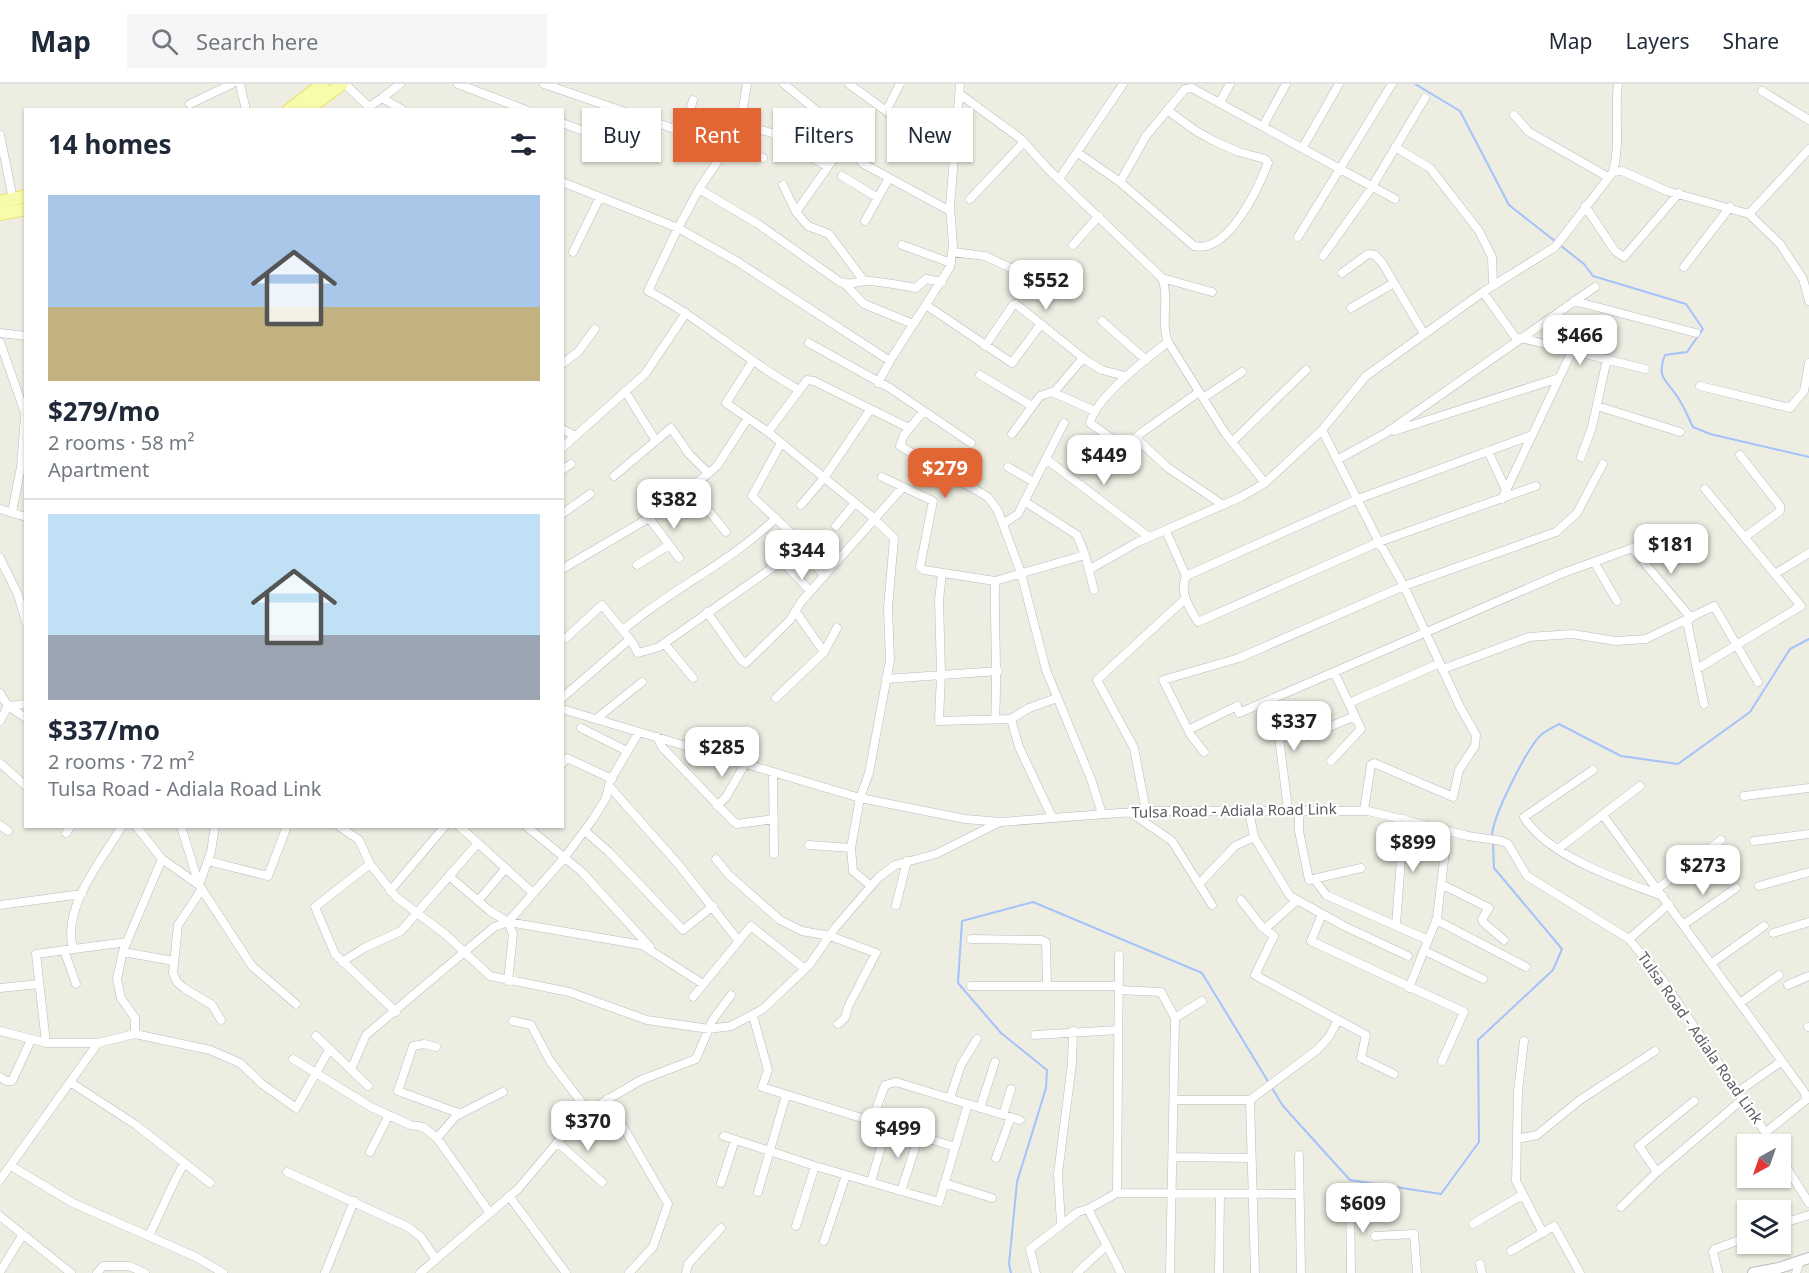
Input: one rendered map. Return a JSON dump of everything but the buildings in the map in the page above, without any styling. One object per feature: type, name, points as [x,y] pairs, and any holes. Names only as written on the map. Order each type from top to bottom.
[{"type":"main road","points":[[292,108],[323,84]]},
{"type":"main road","points":[[310,108],[343,84]]},
{"type":"main road","points":[[0,202],[19,197]]},
{"type":"main road","points":[[0,214],[24,209]]},
{"type":"main road","points":[[1753,1273],[1805,1259]]},
{"type":"street","points":[[190,104],[232,84]]},
{"type":"street","points":[[240,84],[246,108]]},
{"type":"street","points":[[343,84],[367,108],[400,84]]},
{"type":"street","points":[[458,84],[521,108]]},
{"type":"street","points":[[544,84],[613,108]]},
{"type":"street","points":[[743,108],[747,84]]},
{"type":"street","points":[[784,84],[813,108]]},
{"type":"street","points":[[849,84],[886,111],[900,84]]},
{"type":"street","points":[[960,84],[960,108]]},
{"type":"street","points":[[1059,179],[1123,84]]},
{"type":"street","points":[[1220,102],[1230,84]]},
{"type":"street","points":[[1263,126],[1286,84]]},
{"type":"street","points":[[1303,147],[1339,84]]},
{"type":"street","points":[[1298,237],[1392,84]]},
{"type":"street","points":[[1090,569],[1149,537],[1223,505],[1265,483],[1323,430],[1366,376],[1483,292],[1555,247],[1610,174],[1618,132],[1614,109],[1618,84]]},
{"type":"street","points":[[1120,182],[1146,136],[1188,87],[1342,168],[1395,199]]},
{"type":"street","points":[[1762,91],[1809,120]]},
{"type":"street","points":[[961,95],[1024,142],[1162,278],[1166,287],[1165,334],[1168,342],[1232,442],[1265,483]]},
{"type":"street","points":[[382,98],[400,108]]},
{"type":"street","points":[[1323,256],[1372,186],[1425,98]]},
{"type":"street","points":[[691,108],[693,100]]},
{"type":"street","points":[[1078,153],[1120,182],[1194,246],[1204,247],[1224,238],[1260,184],[1268,163],[1265,159],[1239,152],[1214,141],[1167,110]]},
{"type":"street","points":[[1514,115],[1529,132],[1610,174],[1622,171],[1666,191],[1749,214],[1780,244],[1803,279],[1809,301]]},
{"type":"street","points":[[564,124],[582,130]]},
{"type":"street","points":[[761,130],[772,133],[828,167]]},
{"type":"street","points":[[0,135],[19,197]]},
{"type":"street","points":[[970,199],[1024,142]]},
{"type":"street","points":[[1395,147],[1430,168],[1479,231],[1492,257],[1493,286]]},
{"type":"street","points":[[1749,214],[1806,157],[1809,149]]},
{"type":"street","points":[[717,162],[678,228],[648,291],[676,305],[753,361],[799,390]]},
{"type":"street","points":[[796,212],[832,162]]},
{"type":"street","points":[[862,162],[950,211]]},
{"type":"street","points":[[878,383],[913,324],[942,282],[951,263],[950,211],[954,162]]},
{"type":"street","points":[[842,176],[878,198]]},
{"type":"street","points":[[865,221],[889,178]]},
{"type":"street","points":[[564,183],[678,228],[738,262],[849,334],[862,345],[890,361]]},
{"type":"street","points":[[783,185],[796,212],[808,226],[829,234],[864,281]]},
{"type":"street","points":[[699,189],[758,224],[846,285],[864,304],[913,324]]},
{"type":"street","points":[[1585,206],[1617,254],[1624,257],[1679,193]]},
{"type":"street","points":[[573,252],[600,197]]},
{"type":"street","points":[[1683,267],[1730,207]]},
{"type":"street","points":[[1073,245],[1099,216]]},
{"type":"street","points":[[902,246],[951,263]]},
{"type":"street","points":[[952,252],[985,256],[1037,280],[1046,281]]},
{"type":"street","points":[[1342,273],[1370,253],[1378,258],[1424,334]]},
{"type":"street","points":[[1162,278],[1212,292]]},
{"type":"street","points":[[846,285],[864,281],[916,288],[926,279],[942,282]]},
{"type":"street","points":[[1352,308],[1394,283]]},
{"type":"street","points":[[1337,460],[1386,433],[1595,287]]},
{"type":"street","points":[[1483,292],[1520,339],[1645,369]]},
{"type":"street","points":[[1574,302],[1696,333]]},
{"type":"street","points":[[926,305],[1012,363],[1041,324]]},
{"type":"street","points":[[985,345],[1013,305],[1024,309],[1083,358],[1102,370],[1125,376]]},
{"type":"street","points":[[564,446],[645,374],[686,313]]},
{"type":"street","points":[[1102,321],[1146,360]]},
{"type":"street","points":[[564,362],[578,352],[595,329]]},
{"type":"street","points":[[0,333],[24,336]]},
{"type":"street","points":[[0,342],[2,359],[24,414]]},
{"type":"street","points":[[1168,342],[1125,376],[1095,411],[1090,423],[1116,444],[1125,448],[1136,438],[1201,395],[1242,372]]},
{"type":"street","points":[[809,343],[878,383],[971,443]]},
{"type":"street","points":[[1502,499],[1572,351]]},
{"type":"street","points":[[1052,392],[1083,358]]},
{"type":"street","points":[[1581,457],[1597,406],[1607,359]]},
{"type":"street","points":[[753,361],[726,403],[768,432],[875,519],[894,538],[888,608],[890,660],[869,773],[860,798],[851,848],[853,871],[871,886]]},
{"type":"street","points":[[1701,386],[1790,408],[1804,391],[1809,363]]},
{"type":"street","points":[[1232,442],[1306,370]]},
{"type":"street","points":[[980,375],[1032,406]]},
{"type":"street","points":[[1386,433],[1559,378]]},
{"type":"street","points":[[768,432],[807,380],[814,381],[909,428]]},
{"type":"street","points":[[625,391],[656,441]]},
{"type":"street","points":[[1012,434],[1042,393],[1052,392],[1095,411]]},
{"type":"street","points":[[1597,406],[1680,432]]},
{"type":"street","points":[[801,505],[824,478],[870,410]]},
{"type":"street","points":[[923,412],[909,428],[900,446],[988,497],[998,511],[1021,573],[1046,670],[1091,779],[1101,814]]},
{"type":"street","points":[[564,568],[649,518],[690,488],[717,466],[748,418]]},
{"type":"street","points":[[1003,524],[1018,514],[1064,423]]},
{"type":"street","points":[[12,512],[21,467],[24,429]]},
{"type":"street","points":[[614,477],[669,429],[673,430],[689,454],[708,473]]},
{"type":"street","points":[[564,430],[575,436]]},
{"type":"street","points":[[1323,430],[1379,542],[1404,586],[1460,707],[1476,735],[1475,747],[1459,770],[1454,797],[1374,763],[1371,765],[1364,810]]},
{"type":"street","points":[[1532,435],[1358,499],[1186,576],[1183,582],[1185,599],[1198,622],[1379,542],[1536,486]]},
{"type":"street","points":[[1136,438],[1167,466],[1223,505]]},
{"type":"street","points":[[781,443],[752,496],[794,536],[824,576]]},
{"type":"street","points":[[1488,451],[1506,490]]},
{"type":"street","points":[[1740,455],[1780,506],[1780,511],[1744,537]]},
{"type":"street","points":[[1046,459],[1149,537]]},
{"type":"street","points":[[564,469],[571,464]]},
{"type":"street","points":[[1204,752],[1188,730],[1163,680],[1239,658],[1404,586],[1556,532],[1577,513],[1603,464]]},
{"type":"street","points":[[1008,467],[1034,482]]},
{"type":"street","points":[[882,477],[933,501],[920,567],[924,570],[994,580],[1085,555]]},
{"type":"street","points":[[690,488],[726,532]]},
{"type":"street","points":[[707,612],[741,660],[746,663],[796,612],[810,591],[902,488]]},
{"type":"street","points":[[1697,669],[1801,606],[1706,489]]},
{"type":"street","points":[[564,513],[590,494]]},
{"type":"street","points":[[1024,501],[1072,530],[1085,555],[1094,590]]},
{"type":"street","points":[[836,526],[855,503]]},
{"type":"street","points":[[0,509],[24,516]]},
{"type":"street","points":[[649,518],[679,558]]},
{"type":"street","points":[[623,630],[676,591],[753,540],[776,518]]},
{"type":"street","points":[[1166,531],[1186,576]]},
{"type":"street","points":[[1188,730],[1237,706],[1239,712],[1594,562],[1677,532]]},
{"type":"street","points":[[637,565],[669,545]]},
{"type":"street","points":[[1632,548],[1689,620],[1704,704]]},
{"type":"street","points":[[1775,574],[1809,553]]},
{"type":"street","points":[[0,558],[18,595],[24,615]]},
{"type":"street","points":[[566,638],[602,604],[630,639],[638,653],[664,643],[782,561],[810,591]]},
{"type":"street","points":[[1594,562],[1617,601]]},
{"type":"street","points":[[942,573],[939,600],[942,674],[939,721],[1011,719],[1029,708],[1058,698]]},
{"type":"street","points":[[994,580],[994,626],[998,671],[995,719]]},
{"type":"street","points":[[1146,811],[1134,747],[1097,680],[1185,599]]},
{"type":"street","points":[[1348,703],[1442,666],[1529,637],[1572,634],[1634,641],[1653,637],[1714,606],[1758,682]]},
{"type":"street","points":[[796,612],[824,652]]},
{"type":"street","points":[[776,698],[824,652],[837,628]]},
{"type":"street","points":[[564,696],[630,639]]},
{"type":"street","points":[[664,643],[693,678]]},
{"type":"street","points":[[886,679],[998,671]]},
{"type":"street","points":[[1331,761],[1360,731],[1334,672]]},
{"type":"street","points":[[596,719],[642,682]]},
{"type":"street","points":[[0,693],[5,705],[24,717]]},
{"type":"street","points":[[1274,698],[1288,809]]},
{"type":"street","points":[[5,705],[24,704]]},
{"type":"street","points":[[0,721],[5,705]]},
{"type":"street","name":"Tulsa Road - Adiala Road Link","points":[[564,710],[860,798],[965,819],[1001,822],[1146,811],[1364,810],[1480,838],[1502,841],[1508,844],[1527,876],[1629,939],[1662,979],[1765,1133]]},
{"type":"street","points":[[1305,737],[1355,716]]},
{"type":"street","points":[[1011,719],[1019,747],[1052,817]]},
{"type":"street","points":[[581,728],[627,751]]},
{"type":"street","points":[[353,1065],[366,1035],[494,927],[508,922],[565,857],[606,798],[610,782],[639,732]]},
{"type":"street","points":[[657,737],[665,751],[737,824],[774,819]]},
{"type":"street","points":[[564,762],[567,758],[610,782],[713,906],[738,940]]},
{"type":"street","points":[[0,763],[24,784]]},
{"type":"street","points":[[717,806],[726,797],[746,764]]},
{"type":"street","points":[[1593,770],[1524,817],[1558,849],[1588,866],[1660,892]]},
{"type":"street","points":[[773,772],[774,854]]},
{"type":"street","points":[[1558,849],[1640,786]]},
{"type":"street","points":[[1744,796],[1809,788]]},
{"type":"street","points":[[1299,809],[1299,831],[1307,878],[1316,880],[1361,868]]},
{"type":"street","points":[[1249,810],[1254,837],[1290,896],[1408,956]]},
{"type":"street","points":[[1130,812],[1172,841],[1212,905]]},
{"type":"street","points":[[1603,815],[1806,1094],[1806,1100],[1765,1133]]},
{"type":"street","points":[[1396,925],[1404,819]]},
{"type":"street","points":[[351,829],[370,864],[390,891],[465,951],[477,966],[490,976],[569,992],[647,1020],[709,1029],[731,1026],[753,1016],[805,969],[871,886],[895,865],[936,854],[1001,822]]},
{"type":"street","points":[[0,825],[8,831]]},
{"type":"street","points":[[76,984],[69,950],[71,920],[82,894],[121,828]]},
{"type":"street","points":[[138,828],[162,859],[201,887]]},
{"type":"street","points":[[181,828],[186,850],[201,887],[252,966],[296,1004]]},
{"type":"street","points":[[215,828],[201,887],[178,926],[173,973],[177,982],[192,994],[204,998],[222,1020]]},
{"type":"street","points":[[208,861],[268,876],[286,828]]},
{"type":"street","points":[[390,891],[443,828]]},
{"type":"street","points":[[461,828],[533,893]]},
{"type":"street","points":[[529,828],[582,872],[653,950],[703,984]]},
{"type":"street","points":[[1409,988],[1436,920],[1445,829]]},
{"type":"street","points":[[585,831],[609,852],[683,930],[713,906]]},
{"type":"street","points":[[1754,841],[1809,834]]},
{"type":"street","points":[[1199,884],[1235,846],[1254,837]]},
{"type":"street","points":[[1660,892],[1721,840]]},
{"type":"street","points":[[342,963],[364,948],[401,931],[478,843]]},
{"type":"street","points":[[809,845],[851,848]]},
{"type":"street","points":[[135,1034],[135,1018],[121,998],[117,979],[123,952],[162,859]]},
{"type":"street","points":[[716,859],[728,874],[780,920],[802,931],[830,936],[876,953],[844,1018],[838,1024]]},
{"type":"street","points":[[896,905],[908,861]]},
{"type":"street","points":[[370,864],[315,907],[342,963],[396,1011]]},
{"type":"street","points":[[478,901],[506,868]]},
{"type":"street","points":[[1759,886],[1809,872]]},
{"type":"street","points":[[449,876],[478,901],[508,922],[622,941],[653,950]]},
{"type":"street","points":[[1316,880],[1326,895],[1428,940]]},
{"type":"street","points":[[1441,884],[1489,908],[1482,919],[1483,922],[1504,940]]},
{"type":"street","points":[[1683,924],[1736,888]]},
{"type":"street","points":[[0,905],[82,894]]},
{"type":"street","points":[[1241,900],[1265,929],[1274,936],[1256,975],[1367,1037],[1363,1060],[1394,1074]]},
{"type":"street","points":[[1265,929],[1297,900]]},
{"type":"street","points":[[1629,939],[1669,904]]},
{"type":"street","points":[[1322,914],[1310,940],[1464,1012],[1442,1061]]},
{"type":"street","points":[[1436,920],[1526,967]]},
{"type":"street","points":[[508,922],[513,934],[508,981]]},
{"type":"street","points":[[1773,933],[1809,922]]},
{"type":"street","points":[[1712,963],[1764,926]]},
{"type":"street","points":[[693,997],[749,927],[753,927],[805,969]]},
{"type":"street","points":[[971,939],[1046,942],[1047,986]]},
{"type":"street","points":[[46,1043],[36,954],[127,942]]},
{"type":"street","points":[[1425,951],[1483,979]]},
{"type":"street","points":[[123,952],[174,961]]},
{"type":"street","points":[[1117,1193],[1119,955]]},
{"type":"street","points":[[1740,1004],[1779,975]]},
{"type":"street","points":[[1788,986],[1809,976]]},
{"type":"street","points":[[0,988],[39,984]]},
{"type":"street","points":[[971,986],[1119,988],[1161,992],[1175,1018],[1170,1273]]},
{"type":"street","points":[[420,1273],[509,1196],[588,1111],[641,1080],[696,1059],[712,1020],[731,995]]},
{"type":"street","points":[[1175,1018],[1202,1001]]},
{"type":"street","points":[[753,1016],[768,1070],[762,1087],[955,1147]]},
{"type":"street","points":[[1174,1100],[1252,1099],[1323,1044],[1338,1020]]},
{"type":"street","points":[[513,1021],[531,1025],[555,1068],[588,1111]]},
{"type":"street","points":[[1035,1035],[1118,1030]]},
{"type":"street","points":[[0,1031],[46,1043],[98,1043],[135,1034],[210,1050],[240,1063],[262,1084],[296,1108],[329,1050]]},
{"type":"street","points":[[1061,1224],[1058,1174],[1072,1064],[1073,1031]]},
{"type":"street","points":[[315,1036],[368,1086]]},
{"type":"street","points":[[950,1098],[962,1065],[977,1039]]},
{"type":"street","points":[[0,1077],[6,1082],[12,1081],[31,1040]]},
{"type":"street","points":[[1524,1041],[1518,1091],[1516,1181],[1543,1233]]},
{"type":"street","points":[[0,1180],[98,1043]]},
{"type":"street","points":[[436,1047],[423,1044],[413,1046],[398,1091],[461,1114]]},
{"type":"street","points":[[1517,1139],[1537,1136],[1580,1100],[1655,1051]]},
{"type":"street","points":[[293,1059],[389,1115],[423,1127],[437,1138],[490,1213]]},
{"type":"street","points":[[1621,1207],[1741,1095],[1782,1061]]},
{"type":"street","points":[[980,1108],[995,1062]]},
{"type":"street","points":[[70,1082],[136,1125],[210,1183]]},
{"type":"street","points":[[872,1120],[880,1094],[890,1082],[1020,1120]]},
{"type":"street","points":[[996,1158],[1007,1116],[1011,1089]]},
{"type":"street","points":[[437,1138],[461,1114],[503,1092]]},
{"type":"street","points":[[758,1192],[786,1095]]},
{"type":"street","points":[[607,1099],[668,1204],[654,1247],[634,1272]]},
{"type":"street","points":[[1252,1099],[1251,1158],[1255,1273]]},
{"type":"street","points":[[1657,1172],[1639,1146],[1694,1101]]},
{"type":"street","points":[[724,1136],[815,1166],[939,1202],[968,1104]]},
{"type":"street","points":[[370,1152],[389,1115]]},
{"type":"street","points":[[871,1182],[887,1126]]},
{"type":"street","points":[[901,1191],[919,1136]]},
{"type":"street","points":[[721,1183],[735,1140]]},
{"type":"street","points":[[557,1142],[602,1182]]},
{"type":"street","points":[[1299,1155],[1301,1273]]},
{"type":"street","points":[[1173,1157],[1251,1158]]},
{"type":"street","points":[[149,1235],[169,1197],[172,1184],[184,1164]]},
{"type":"street","points":[[11,1166],[73,1203],[149,1235],[223,1273]]},
{"type":"street","points":[[796,1226],[815,1166]]},
{"type":"street","points":[[287,1172],[408,1227],[427,1244],[436,1260]]},
{"type":"street","points":[[1791,1174],[1809,1203]]},
{"type":"street","points":[[824,1241],[846,1175]]},
{"type":"street","points":[[944,1183],[992,1198]]},
{"type":"street","points":[[1036,1273],[1030,1249],[1078,1212],[1117,1193],[1299,1194]]},
{"type":"street","points":[[1219,1273],[1220,1194]]},
{"type":"street","points":[[1473,1224],[1522,1195]]},
{"type":"street","points":[[509,1196],[566,1273]]},
{"type":"street","points":[[1350,1196],[1351,1273]]},
{"type":"street","points":[[324,1273],[354,1201]]},
{"type":"street","points":[[1088,1209],[1121,1273]]},
{"type":"street","points":[[1791,1221],[1809,1215]]},
{"type":"street","points":[[0,1216],[71,1273]]},
{"type":"street","points":[[686,1273],[688,1264],[721,1228]]},
{"type":"street","points":[[1511,1251],[1557,1228],[1580,1273]]},
{"type":"street","points":[[0,1272],[23,1234]]},
{"type":"street","points":[[1376,1236],[1414,1234],[1417,1273]]},
{"type":"street","points":[[1718,1273],[1713,1252],[1715,1249],[1737,1241]]},
{"type":"street","points":[[1077,1273],[1106,1246]]},
{"type":"street","points":[[1796,1273],[1805,1259]]},
{"type":"street","points":[[97,1273],[103,1266],[118,1264],[145,1273]]},
{"type":"street","points":[[1480,1264],[1482,1273]]},
{"type":"waterway","points":[[1415,84],[1460,111],[1509,205],[1584,264],[1593,276],[1686,304],[1703,329],[1687,352],[1665,355],[1662,375],[1676,394],[1693,427],[1710,434],[1809,457]]},
{"type":"waterway","points":[[1492,837],[1497,815],[1511,783],[1536,741],[1546,731],[1559,724],[1621,756],[1678,764],[1750,712],[1790,649],[1809,639]]},
{"type":"waterway","points":[[1272,1088],[1283,1106],[1350,1180],[1441,1194],[1479,1142],[1478,1040],[1553,970],[1562,949],[1494,868],[1493,843]]},
{"type":"waterway","points":[[1011,1273],[1009,1264],[1017,1182],[1046,1088],[1047,1070],[1001,1033],[958,983],[962,921],[1033,902],[1202,973],[1269,1083]]}]
